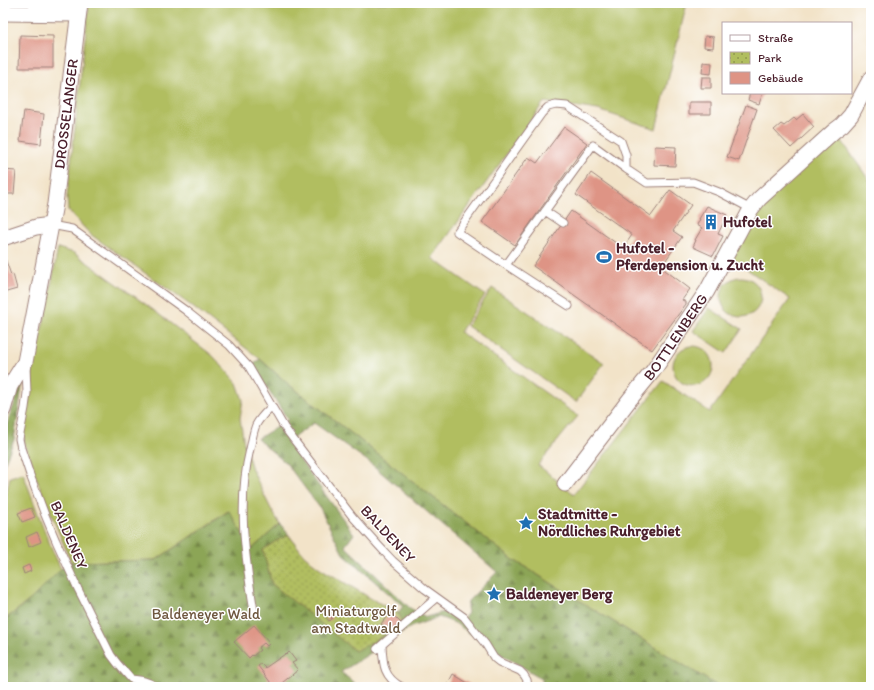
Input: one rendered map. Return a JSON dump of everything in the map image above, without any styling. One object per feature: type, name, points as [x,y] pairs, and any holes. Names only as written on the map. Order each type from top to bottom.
[{"type":"street","points":[[3,13],[79,9]]},
{"type":"street","name":"DROSSELANGER","points":[[25,362],[55,204],[79,9]]},
{"type":"street","name":"BOTTLENBERG","points":[[565,484],[653,371],[693,308],[707,291],[751,209],[759,199],[847,120],[852,114],[871,78]]},
{"type":"street","points":[[3,238],[36,227],[50,225]]},
{"type":"street","points":[[3,410],[10,386],[25,362]]},
{"type":"lane","points":[[569,306],[456,232],[542,113],[548,108],[556,105],[567,106],[621,141],[626,155],[626,169]]},
{"type":"lane","points":[[506,265],[593,145],[647,183],[694,182],[719,192],[751,209]]},
{"type":"lane","points":[[545,211],[563,223]]},
{"type":"lane","name":"BALDENEY","points":[[50,225],[72,229],[184,310],[229,345],[249,367],[284,427],[352,516],[393,561],[409,576],[464,618],[494,658],[524,674],[528,687]]},
{"type":"lane","name":"BALDENEY","points":[[25,362],[27,393],[26,408],[19,439],[30,475],[45,515],[78,589],[111,655],[130,678],[143,680],[158,687]]},
{"type":"lane","points":[[254,611],[246,551],[243,489],[247,462],[256,426],[261,417],[272,406]]},
{"type":"lane","points":[[402,687],[395,684],[384,670],[379,647],[436,598]]},
{"type":"green space","points":[[89,3],[687,3],[656,129],[598,110],[544,102],[432,258],[485,295],[460,332],[578,416],[538,465],[574,494],[663,381],[710,412],[790,299],[725,254],[751,206],[833,128],[871,183],[871,687],[719,687],[512,559],[186,302],[90,234],[68,210],[67,197]]},
{"type":"green space","points":[[58,248],[74,253],[148,306],[213,356],[237,383],[243,400],[240,418],[244,444],[252,469],[271,509],[280,524],[252,549],[228,511],[156,560],[71,562],[35,475],[25,446],[23,430],[30,392],[33,362],[46,313]]},
{"type":"green space","points":[[745,277],[752,280],[758,286],[761,297],[760,305],[752,314],[745,317],[737,317],[730,314],[722,305],[721,293],[724,286],[733,278]]},
{"type":"green space","points":[[492,288],[604,363],[576,402],[467,326]]},
{"type":"green space","points":[[709,308],[742,329],[726,353],[693,331]]},
{"type":"green space","points":[[697,346],[704,349],[710,355],[713,366],[712,374],[704,383],[697,386],[689,386],[682,383],[674,374],[673,362],[676,355],[685,347]]},
{"type":"green space","name":"Baldeneyer Wald","points":[[260,359],[287,383],[512,559],[719,687],[540,687],[543,679],[497,652],[455,623],[439,617],[411,627],[341,672],[359,687],[3,687],[3,621],[30,600],[61,569],[71,562],[156,560],[229,511],[252,549],[280,524],[289,535],[276,541],[263,550],[272,584],[355,650],[400,622],[400,616],[398,613],[403,606],[343,554],[320,508],[286,463],[257,439],[288,420],[253,365]],"holes":[[[314,423],[369,462],[497,572],[468,601],[468,613],[462,620],[444,612],[426,617],[410,608],[345,546],[354,534],[287,442]]]},
{"type":"green space","points":[[23,380],[14,440],[3,467],[3,435]]},
{"type":"green space","points":[[23,473],[61,569],[30,600],[3,621],[3,508],[10,477]]},
{"type":"green space","name":"Miniaturgolf am Stadtwald","points":[[289,535],[303,554],[312,562],[372,599],[398,613],[401,623],[395,629],[394,628],[371,643],[355,651],[272,584],[263,550],[276,541]]},
{"type":"building","points":[[20,35],[53,36],[53,68],[19,68]]},
{"type":"building","points":[[705,36],[714,37],[713,48],[704,47]]},
{"type":"building","points":[[703,62],[712,63],[711,74],[702,73]]},
{"type":"building","points":[[702,77],[711,77],[711,88],[701,88]]},
{"type":"building","points":[[750,94],[763,94],[759,104],[748,100]]},
{"type":"building","points":[[689,102],[711,102],[711,114],[689,114]]},
{"type":"building","points":[[746,105],[757,109],[739,161],[727,157]]},
{"type":"building","points":[[24,111],[44,114],[41,144],[20,141]]},
{"type":"building","points":[[803,114],[814,127],[791,148],[774,130],[781,124],[784,126],[794,118],[796,120]]},
{"type":"building","points":[[564,127],[587,143],[515,245],[482,222],[528,157],[537,163]]},
{"type":"building","points":[[655,146],[676,147],[675,166],[654,165]]},
{"type":"building","points":[[3,170],[16,171],[14,194],[3,194]]},
{"type":"building","name":"Hufotel - Pferdepension u. Zucht","points":[[591,173],[651,216],[670,190],[691,205],[673,231],[682,237],[661,267],[690,289],[682,300],[686,302],[686,304],[652,350],[533,266],[571,211],[623,248],[632,235],[576,195]]},
{"type":"building","points":[[707,206],[727,215],[718,234],[723,236],[713,256],[693,247],[702,228],[697,225],[699,219]]},
{"type":"building","points":[[5,258],[11,275],[13,274],[17,289],[3,293],[3,259]]},
{"type":"building","points":[[31,508],[35,517],[22,522],[18,513]]},
{"type":"building","points":[[37,532],[41,542],[29,547],[26,537]]},
{"type":"building","points":[[29,565],[31,571],[24,574],[22,568]]},
{"type":"building","points":[[324,609],[332,618],[329,621],[321,612]]},
{"type":"building","points":[[390,612],[401,623],[391,631],[381,624]]},
{"type":"building","points":[[254,625],[270,643],[267,646],[264,643],[258,648],[260,650],[249,658],[234,642]]},
{"type":"building","points":[[289,652],[296,661],[292,663],[298,670],[277,687],[274,687],[258,666],[261,664],[265,668]]},
{"type":"building","points":[[453,674],[474,687],[446,687]]},
{"type":"place","name":"Hufotel","points":[[711,222]]},
{"type":"place","name":"Hufotel - Pferdepension u. Zucht","points":[[604,257]]},
{"type":"place","name":"Stadtmitte - Nördliches Ruhrgebiet","points":[[526,523]]},
{"type":"place","name":"Baldeneyer Berg","points":[[494,594]]}]
